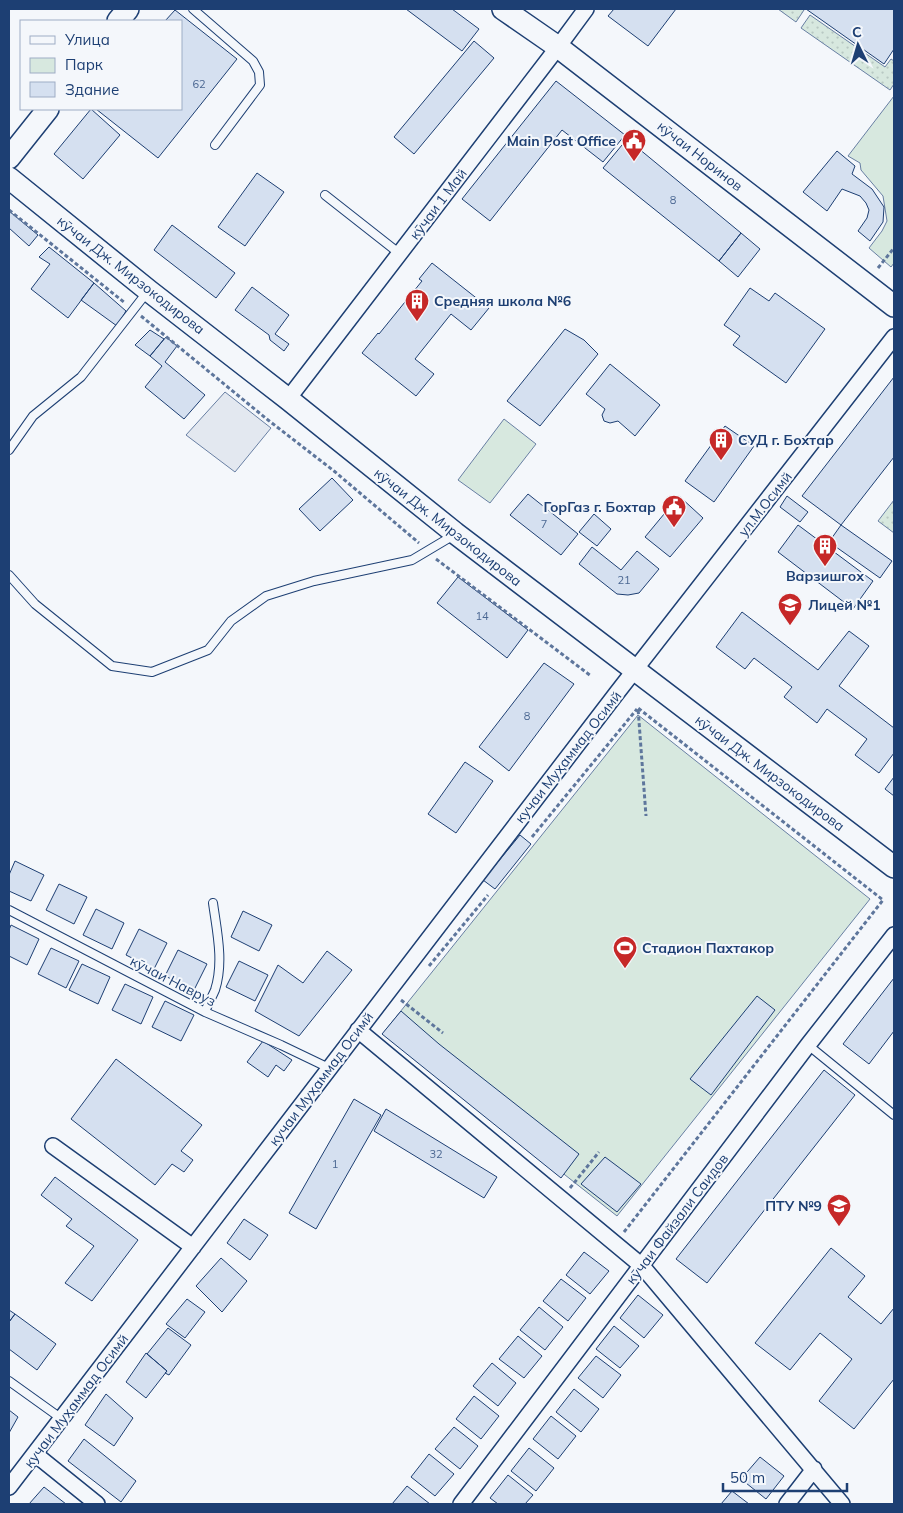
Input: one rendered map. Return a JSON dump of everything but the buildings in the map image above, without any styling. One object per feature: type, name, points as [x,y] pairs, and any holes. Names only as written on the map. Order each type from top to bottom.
[{"type":"street","points":[[119,20],[128,9]]},
{"type":"street","name":"кӯчаи Норинов","points":[[503,9],[558,47],[894,306]]},
{"type":"street","name":"кӯчаи 1 Май","points":[[288,399],[586,9]]},
{"type":"street","points":[[9,158],[47,110]]},
{"type":"street","name":"кӯчаи Дж. Мирзокодирова","points":[[9,178],[455,534],[894,867]]},
{"type":"street","name":"ул.М.Осимй","points":[[635,671],[894,337]]},
{"type":"street","name":"кучаи Муҳаммад Осимй","points":[[9,1487],[635,671]]},
{"type":"street","name":"кӯчаи Файзали Саидов","points":[[461,1504],[808,1045],[894,935]]},
{"type":"street","points":[[358,1030],[642,1266],[842,1504]]},
{"type":"street","points":[[53,1146],[193,1247]]},
{"type":"street","points":[[35,1454],[98,1504]]},
{"type":"street","points":[[787,1504],[814,1469]]},
{"type":"lane","points":[[193,9],[254,61],[259,72],[260,86],[215,145]]},
{"type":"lane","points":[[325,195],[400,254]]},
{"type":"lane","points":[[9,450],[33,416],[81,377],[149,291]]},
{"type":"lane","points":[[9,575],[35,604],[112,666],[152,672],[208,650],[231,621],[266,596],[314,581],[412,560],[455,534]]},
{"type":"lane","points":[[205,1012],[215,989],[219,964],[218,937],[213,904]]},
{"type":"lane","name":"кӯчаи Навруз","points":[[9,910],[205,1012],[282,1045],[329,1068]]},
{"type":"lane","points":[[808,1045],[894,1115]]},
{"type":"lane","points":[[9,1381],[62,1419]]},
{"type":"path","points":[[9,210],[164,332],[268,420],[334,471],[415,538],[426,551],[591,676]]},
{"type":"path","points":[[878,268],[894,248]]},
{"type":"path","points":[[638,708],[646,816]]},
{"type":"path","points":[[532,837],[638,708]]},
{"type":"path","points":[[620,1237],[882,900],[638,708]]},
{"type":"path","points":[[426,970],[488,895]]},
{"type":"path","points":[[396,1007],[408,993]]},
{"type":"path","points":[[401,1000],[443,1033]]},
{"type":"path","points":[[561,1199],[599,1152]]},
{"type":"green space","points":[[778,9],[802,9],[804,10],[796,22]]},
{"type":"green space","points":[[810,15],[885,67],[891,59],[894,61],[894,84],[890,90],[801,28]]},
{"type":"green space","points":[[894,96],[894,263],[891,267],[869,248],[887,221],[883,196],[861,170],[860,163],[848,156]]},
{"type":"green space","points":[[504,419],[536,444],[490,503],[458,480]]},
{"type":"green space","points":[[894,500],[894,533],[878,521]]},
{"type":"green space","points":[[638,715],[870,899],[617,1216],[384,1032]]},
{"type":"shaded area","points":[[225,392],[271,428],[235,472],[186,435]]},
{"type":"place","name":"Main Post Office","points":[[634,162]]},
{"type":"place","name":"Средняя школа №6","points":[[417,322]]},
{"type":"place","name":"СУД г. Бохтар","points":[[721,461]]},
{"type":"place","name":"ГорГаз г. Бохтар","points":[[674,528]]},
{"type":"place","name":"Варзишгох","points":[[825,567]]},
{"type":"place","name":"Лицей №1","points":[[790,626]]},
{"type":"place","name":"Стадион Пахтакор","points":[[625,969]]},
{"type":"place","name":"ПТУ №9","points":[[839,1227]]}]
